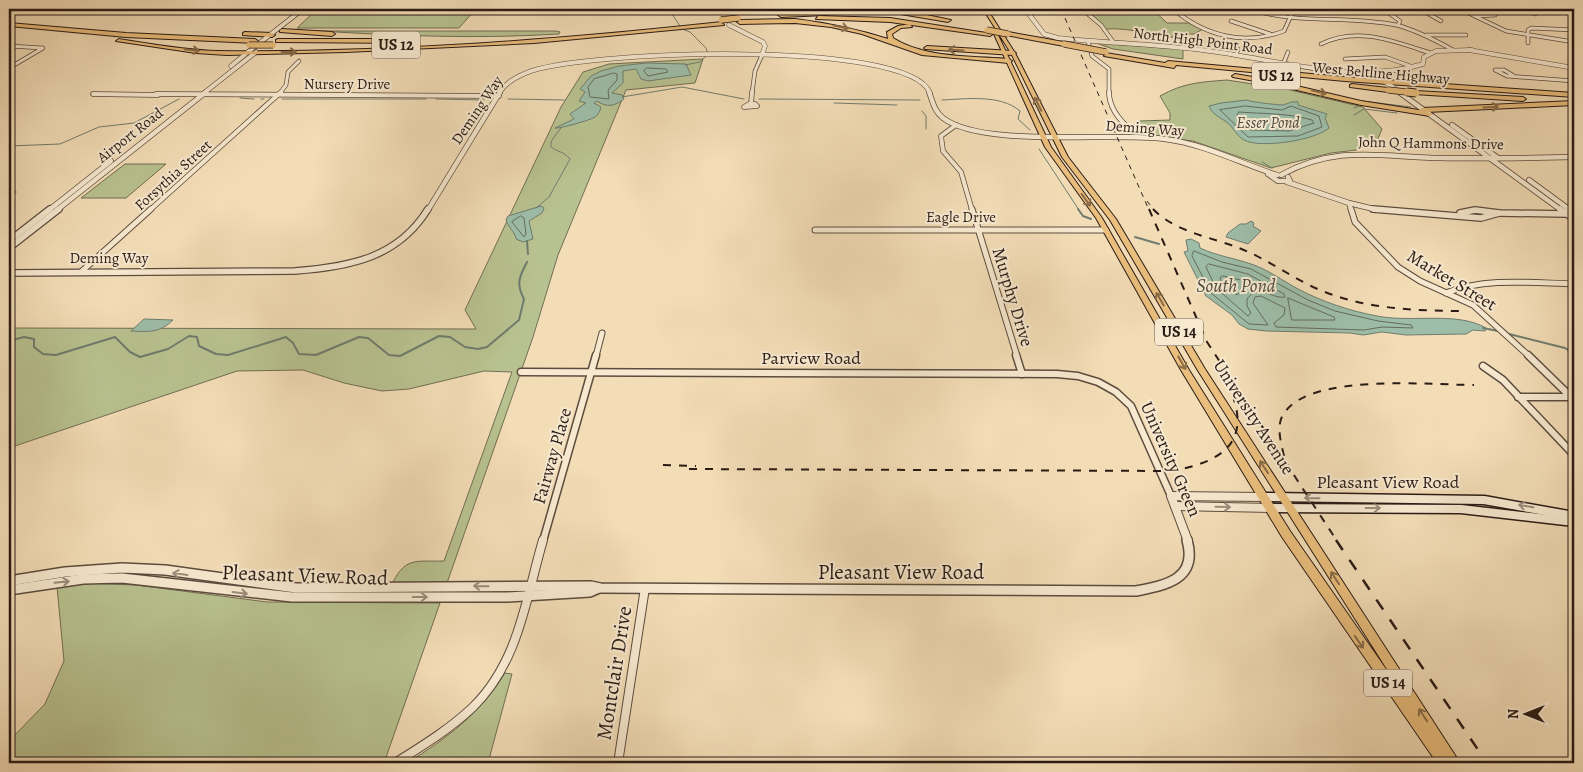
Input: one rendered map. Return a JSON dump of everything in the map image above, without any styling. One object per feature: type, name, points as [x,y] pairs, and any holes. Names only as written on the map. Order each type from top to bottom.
[{"type":"highway","points":[[763,16],[831,9]]},
{"type":"highway","points":[[876,9],[954,21]]},
{"type":"highway","points":[[899,9],[922,16]]},
{"type":"highway","points":[[972,9],[982,10]]},
{"type":"highway","name":"US 12","points":[[9,28],[257,42],[273,38],[463,40],[565,36],[694,25],[763,16],[827,14],[893,17],[1009,35]]},
{"type":"highway","name":"US 12","points":[[739,20],[848,18],[909,22],[964,30],[988,31]]},
{"type":"highway","points":[[739,20],[831,25],[864,33],[916,52],[1009,61]]},
{"type":"highway","name":"US 12","points":[[9,24],[165,42],[249,45],[273,38],[519,43],[670,27]]},
{"type":"highway","points":[[970,24],[988,31]]},
{"type":"highway","points":[[964,30],[928,25],[909,26],[894,30],[888,36],[896,43],[910,47],[1005,54]]},
{"type":"highway","points":[[90,34],[273,38],[328,34],[415,39]]},
{"type":"highway","points":[[90,34],[196,51],[245,54],[256,52],[519,43]]},
{"type":"highway","name":"West Beltline Highway","points":[[1009,35],[1046,38],[1065,46]]},
{"type":"highway","name":"West Beltline Highway","points":[[1009,35],[1168,63],[1387,85],[1414,91],[1574,101]]},
{"type":"highway","points":[[434,40],[463,40]]},
{"type":"highway","points":[[978,57],[1013,53]]},
{"type":"highway","name":"West Beltline Highway","points":[[1106,53],[1185,68],[1387,85]]},
{"type":"highway","points":[[1168,63],[1372,81],[1387,85],[1574,95]]},
{"type":"highway","points":[[1185,68],[1271,82],[1357,102],[1440,113],[1574,101]]},
{"type":"highway","points":[[1372,81],[1378,79],[1374,72]]},
{"type":"highway","name":"West Beltline Highway","points":[[1414,91],[1574,95]]},
{"type":"main road","points":[[273,38],[305,9]]},
{"type":"main road","points":[[273,38],[305,9]]},
{"type":"main road","name":"University Avenue","points":[[982,10],[1013,53],[1065,157],[1114,219],[1201,369],[1454,763]]},
{"type":"main road","name":"University Avenue","points":[[982,10],[997,36],[1043,137],[1106,230],[1185,370],[1331,602],[1444,763]]},
{"type":"main road","name":"Airport Road","points":[[245,54],[257,42],[273,38]]},
{"type":"main road","name":"Airport Road","points":[[256,52],[273,38]]},
{"type":"main road","name":"Pleasant View Road","points":[[1265,497],[1287,503],[1497,510],[1574,522]]},
{"type":"main road","name":"Pleasant View Road","points":[[1271,508],[1287,503],[1484,500],[1574,516]]},
{"type":"street","points":[[88,9],[131,11],[305,9],[613,10]]},
{"type":"street","points":[[730,17],[731,9]]},
{"type":"street","points":[[1025,9],[1046,38]]},
{"type":"street","points":[[1082,9],[1100,23],[1114,43]]},
{"type":"street","points":[[1173,9],[1192,24],[1210,31],[1246,36],[1272,35],[1284,31],[1294,9]]},
{"type":"street","points":[[1250,9],[1290,19],[1370,21],[1398,25],[1424,35],[1451,49]]},
{"type":"street","points":[[1358,9],[1383,10],[1400,21],[1398,25]]},
{"type":"street","points":[[1420,9],[1441,21]]},
{"type":"street","points":[[1460,9],[1498,29],[1529,36],[1574,42]]},
{"type":"street","points":[[1521,9],[1535,14]]},
{"type":"street","points":[[1569,9],[1574,11]]},
{"type":"street","points":[[1474,16],[1494,15]]},
{"type":"street","points":[[1231,21],[1272,35]]},
{"type":"street","points":[[729,25],[763,42],[766,46],[755,71],[751,104]]},
{"type":"street","points":[[1528,43],[1529,29],[1536,27],[1574,30]]},
{"type":"street","points":[[1424,35],[1466,34]]},
{"type":"street","name":"North High Point Road","points":[[1046,38],[1053,36],[1086,41],[1236,55],[1320,68],[1374,72],[1404,70],[1413,67]]},
{"type":"street","points":[[1321,44],[1334,36],[1359,36],[1383,39],[1428,52],[1451,49],[1472,50],[1574,68]]},
{"type":"street","points":[[1086,41],[1092,56],[1109,69],[1109,94],[1119,120],[1137,137]]},
{"type":"street","points":[[9,46],[43,48],[9,68]]},
{"type":"street","points":[[1236,55],[1238,49]]},
{"type":"street","name":"Airport Road","points":[[9,241],[256,52]]},
{"type":"street","points":[[1284,62],[1288,52]]},
{"type":"street","points":[[1345,60],[1380,57],[1413,67],[1423,64],[1424,57],[1428,52]]},
{"type":"street","points":[[1376,53],[1380,57]]},
{"type":"street","name":"Airport Road","points":[[9,248],[198,95],[245,54]]},
{"type":"street","name":"Deming Way","points":[[9,269],[56,271],[301,271],[344,265],[376,255],[399,242],[417,227],[505,84],[517,75],[550,65],[698,55],[762,55],[828,59],[902,73],[926,86],[935,111],[942,118],[956,126],[994,137],[1137,137],[1189,144],[1277,175],[1278,181],[1289,180]]},
{"type":"street","points":[[278,95],[286,85],[288,72],[299,62]]},
{"type":"street","points":[[1514,76],[1504,70],[1495,70],[1504,76],[1574,81]]},
{"type":"street","points":[[1374,72],[1387,85],[1429,111],[1574,219]]},
{"type":"street","name":"Nursery Drive","points":[[93,94],[499,96]]},
{"type":"street","name":"Forsythia Street","points":[[82,271],[278,95]]},
{"type":"street","points":[[1440,113],[1574,213]]},
{"type":"street","name":"Murphy Drive","points":[[956,126],[941,136],[940,143],[944,152],[961,172],[1022,374]]},
{"type":"street","name":"John Q Hammons Drive","points":[[1277,175],[1307,162],[1349,153],[1422,158],[1574,157]]},
{"type":"street","points":[[1259,169],[1289,170],[1289,180],[1301,186],[1349,203],[1399,212],[1455,214],[1484,218],[1499,214],[1574,213]]},
{"type":"street","name":"Market Street","points":[[1349,203],[1356,222],[1398,267],[1412,277],[1473,305],[1495,323],[1572,397]]},
{"type":"street","name":"Eagle Drive","points":[[815,230],[1106,230]]},
{"type":"street","name":"Deming Way","points":[[9,273],[56,271]]},
{"type":"street","points":[[1446,293],[1456,288],[1480,284],[1574,284]]},
{"type":"street","name":"Fairway Place","points":[[395,763],[454,724],[476,704],[494,683],[511,651],[602,334]]},
{"type":"street","points":[[1483,366],[1498,376],[1574,455]]},
{"type":"street","name":"Parview Road","points":[[521,372],[1072,375],[1101,384]]},
{"type":"street","name":"University Green","points":[[1101,384],[1123,398],[1131,406],[1189,537],[1191,548],[1189,560]]},
{"type":"street","points":[[1518,396],[1572,397]]},
{"type":"street","name":"Pleasant View Road","points":[[1171,496],[1265,497]]},
{"type":"street","name":"Pleasant View Road","points":[[1175,506],[1271,508]]},
{"type":"street","name":"Pleasant View Road","points":[[9,581],[68,571],[123,568],[166,572],[263,586],[296,588],[591,586],[600,588],[1136,591],[1169,584],[1187,568],[1189,560]]},
{"type":"street","name":"Pleasant View Road","points":[[9,590],[73,580],[122,578],[292,597],[527,596],[590,592],[600,588]]},
{"type":"street","name":"Montclair Drive","points":[[618,763],[646,588]]},
{"type":"shaded area","points":[[1097,9],[1152,9],[1167,23],[1189,23],[1203,29],[1194,34],[1183,34],[1186,38],[1175,38],[1126,30],[1105,29],[1088,13],[1100,13]]},
{"type":"shaded area","points":[[315,11],[473,12],[459,28],[297,28]]},
{"type":"shaded area","points":[[319,31],[560,32],[559,34],[529,36],[469,37]]},
{"type":"shaded area","points":[[1096,43],[1183,49],[1183,59],[1113,49]]},
{"type":"shaded area","points":[[703,59],[695,83],[626,90],[558,255],[533,337],[447,583],[393,582],[408,564],[420,561],[444,561],[512,372],[484,371],[409,389],[382,391],[344,383],[303,370],[237,371],[9,448],[9,328],[476,329],[465,310],[561,107],[583,72],[609,64]]},
{"type":"shaded area","points":[[1227,80],[1286,89],[1363,107],[1382,129],[1377,141],[1357,150],[1331,153],[1271,168],[1193,141],[1140,135],[1132,126],[1140,121],[1170,120],[1170,113],[1160,96],[1176,88]]},
{"type":"shaded area","points":[[125,164],[166,164],[126,198],[81,198]]},
{"type":"shaded area","points":[[85,583],[136,585],[267,602],[440,603],[384,763],[9,763],[9,741],[45,704],[64,661],[57,587]]},
{"type":"shaded area","points":[[505,673],[512,674],[488,763],[407,763],[449,735],[474,713]]},
{"type":"water","points":[[646,63],[686,64],[691,75],[648,81],[641,79],[636,69],[623,71],[623,83],[612,93],[622,95],[624,99],[611,105],[604,105],[597,101],[594,103],[601,107],[595,117],[555,128],[574,119],[570,114],[586,103],[579,101],[585,92],[580,89],[591,76],[619,66]]},
{"type":"water","name":"Esser Pond","points":[[1247,100],[1282,105],[1298,102],[1298,105],[1327,114],[1325,118],[1329,128],[1312,136],[1288,142],[1252,143],[1244,140],[1237,134],[1229,124],[1212,112],[1209,106]]},
{"type":"water","points":[[541,206],[544,208],[542,213],[529,221],[533,239],[523,242],[516,239],[506,220],[508,216]]},
{"type":"water","points":[[1251,221],[1254,223],[1253,226],[1261,231],[1248,244],[1226,237],[1228,233],[1240,224],[1246,224]]},
{"type":"water","name":"South Pond","points":[[1191,239],[1199,243],[1200,248],[1257,266],[1307,294],[1347,309],[1390,318],[1462,320],[1486,328],[1485,331],[1473,330],[1466,334],[1406,335],[1382,332],[1363,335],[1248,329],[1239,324],[1232,315],[1206,296],[1184,252],[1188,251],[1186,240]]},
{"type":"water","points":[[144,319],[173,320],[158,329],[131,331]]},
{"type":"waterway","points":[[664,9],[664,12],[672,14],[682,29],[690,32],[706,48],[708,54],[700,62],[685,65]]},
{"type":"waterway","points":[[622,97],[682,87],[744,99]]},
{"type":"waterway","points":[[240,98],[254,99]]},
{"type":"waterway","points":[[9,146],[60,144],[99,127],[134,123],[179,99]]},
{"type":"waterway","points":[[282,99],[426,99]]},
{"type":"waterway","points":[[436,99],[484,100]]},
{"type":"waterway","points":[[508,99],[564,100]]},
{"type":"waterway","points":[[759,99],[920,100]]},
{"type":"waterway","points":[[942,100],[982,99],[1003,102],[1020,111],[1018,119],[1030,130]]},
{"type":"waterway","points":[[1362,101],[1411,107]]},
{"type":"waterway","points":[[834,103],[897,105]]},
{"type":"waterway","points":[[1354,108],[1359,106]]},
{"type":"waterway","points":[[1354,115],[1364,109],[1397,113]]},
{"type":"waterway","points":[[922,111],[926,116],[926,129]]},
{"type":"waterway","points":[[536,208],[549,197],[570,159],[551,146],[551,142],[561,128]]},
{"type":"waterway","points":[[1039,149],[1079,210]]},
{"type":"waterway","points":[[1262,162],[1272,168]]},
{"type":"waterway","points":[[1078,209],[1083,216],[1091,219]]},
{"type":"waterway","points":[[1135,237],[1159,244]]},
{"type":"waterway","points":[[527,241],[528,254]]},
{"type":"waterway","points":[[9,341],[24,337],[34,339],[34,347],[43,354],[56,355],[115,337],[130,352],[140,357],[168,349],[189,336],[197,337],[199,346],[216,354],[228,355],[286,337],[293,343],[299,354],[316,355],[359,337],[368,338],[389,355],[400,356],[439,336],[450,337],[465,347],[478,349],[487,347],[519,320],[524,299],[519,285],[527,262]]},
{"type":"waterway","points":[[1483,328],[1498,331]]},
{"type":"waterway","points":[[1505,333],[1565,348],[1574,354]]},
{"type":"taxiway","points":[[9,190],[11,192],[9,194]]},
{"type":"railway","points":[[1061,9],[1149,210]]},
{"type":"railway","points":[[1147,201],[1154,210]]},
{"type":"railway","points":[[1149,209],[1207,342],[1337,541]]},
{"type":"railway","points":[[1154,210],[1182,229],[1249,252],[1313,287],[1331,294],[1350,300],[1388,307],[1466,311]]},
{"type":"railway","points":[[1284,456],[1279,428],[1282,417],[1299,400],[1320,391],[1345,386],[1373,384],[1474,385]]},
{"type":"railway","points":[[689,469],[1172,471],[1204,462],[1217,456],[1227,448],[1234,437],[1237,425],[1236,409],[1231,391]]},
{"type":"railway","points":[[663,465],[696,466]]},
{"type":"railway","points":[[1336,540],[1487,763]]}]
